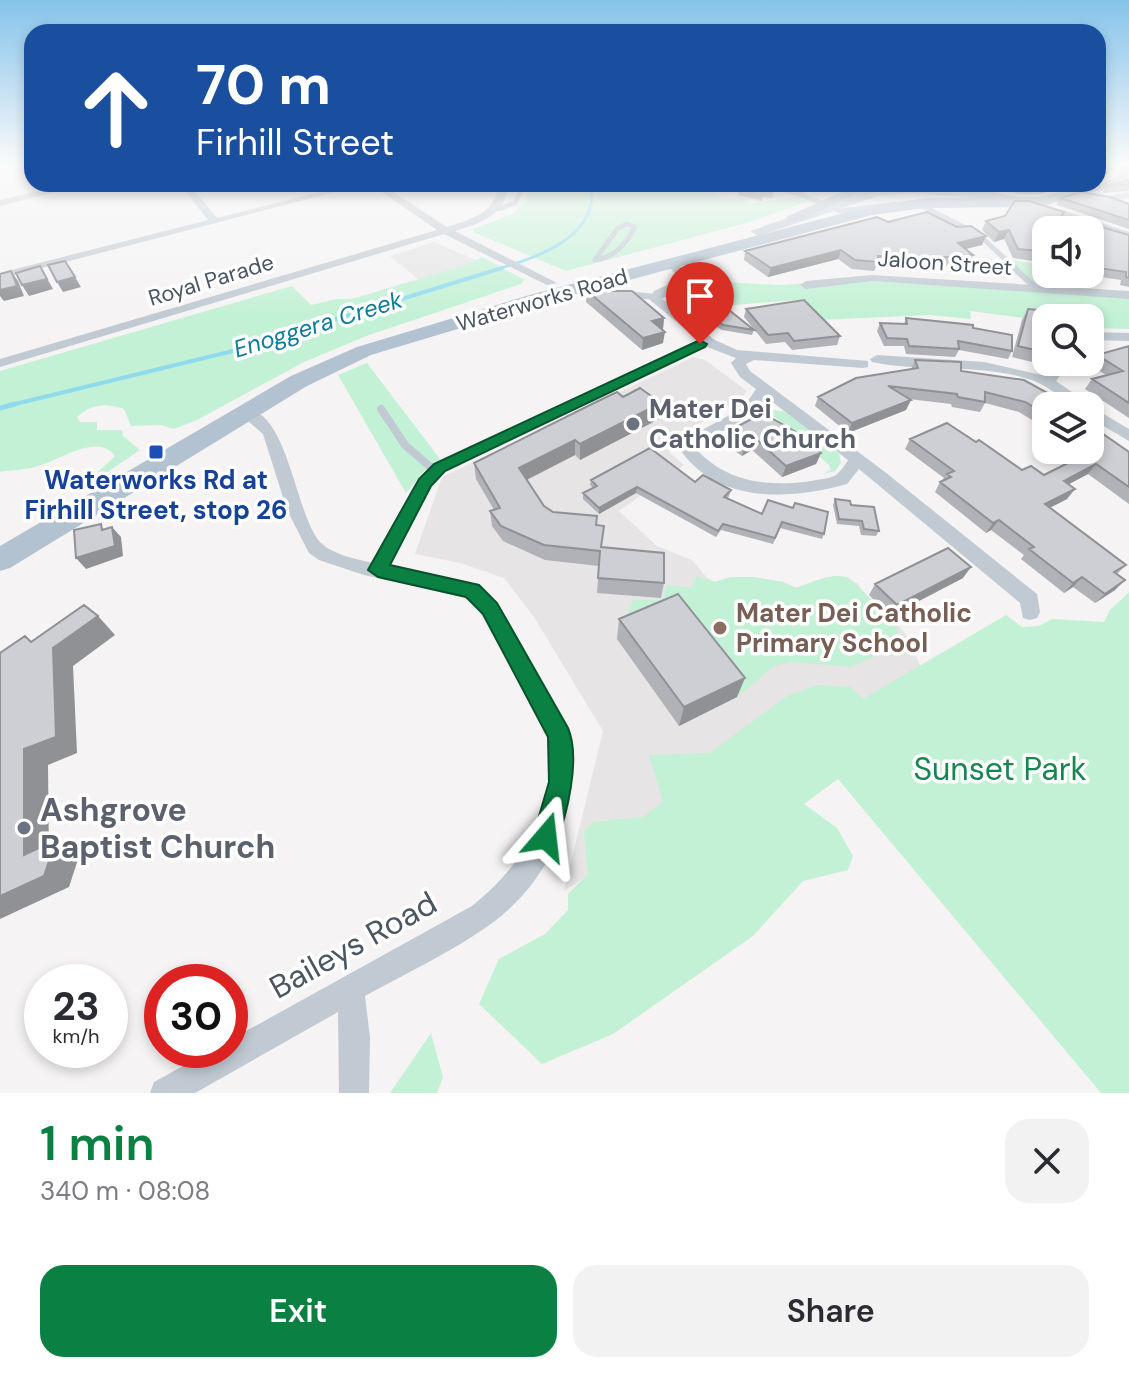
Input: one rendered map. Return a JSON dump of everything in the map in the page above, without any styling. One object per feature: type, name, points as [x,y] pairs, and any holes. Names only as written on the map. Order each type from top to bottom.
[{"type":"main road","name":"Waterworks Road","points":[[557,287],[598,265],[668,260],[803,214]]},
{"type":"main road","name":"Waterworks Road","points":[[0,560],[326,366],[386,344],[417,328],[557,287],[859,214]]},
{"type":"main road","points":[[1104,229],[1129,237]]},
{"type":"street","points":[[208,214],[214,221]]},
{"type":"street","points":[[0,276],[242,214]]},
{"type":"street","points":[[420,214],[446,231],[532,271],[557,287]]},
{"type":"street","name":"Royal Parade","points":[[0,363],[446,231],[492,214]]},
{"type":"street","points":[[668,260],[686,276],[687,281],[655,297],[680,320],[684,329],[717,355],[750,361],[870,362],[1014,372],[1048,383],[1062,392]]},
{"type":"street","name":"Jaloon Street","points":[[806,285],[872,278],[1129,295]]},
{"type":"street","points":[[1104,336],[1129,337]]},
{"type":"street","points":[[378,570],[425,483],[435,471],[704,343]]},
{"type":"street","points":[[750,361],[745,374],[1015,587],[1030,600],[1030,612]]},
{"type":"street","points":[[750,361],[764,387]]},
{"type":"street","points":[[1048,383],[1053,376]]},
{"type":"street","points":[[749,410],[764,387]]},
{"type":"street","points":[[788,405],[749,410],[689,446],[696,459],[720,478],[762,490],[841,480],[857,460]]},
{"type":"street","name":"Baileys Road","points":[[165,1093],[481,915],[502,900],[526,873],[541,848],[561,782],[562,745],[552,719],[504,631],[482,598],[472,591],[333,558],[315,548],[304,529],[270,433],[260,421],[246,413]]},
{"type":"street","points":[[1104,420],[1129,436]]},
{"type":"street","points":[[350,988],[355,1038],[354,1093]]},
{"type":"lane","points":[[934,214],[979,235],[1037,289]]},
{"type":"lane","points":[[627,224],[635,227],[612,257],[598,265],[618,228],[627,224]]},
{"type":"lane","points":[[623,294],[655,297]]},
{"type":"lane","points":[[381,409],[405,445],[435,471]]},
{"type":"shaded area","points":[[434,242],[483,263],[423,283],[390,256]]},
{"type":"shaded area","name":"Mater Dei Catholic Primary School","points":[[693,357],[705,360],[747,391],[739,402],[674,438],[670,453],[684,465],[619,511],[657,546],[692,560],[707,578],[715,582],[731,577],[753,577],[783,582],[796,588],[835,576],[847,577],[858,584],[909,638],[920,666],[564,891],[603,731],[534,617],[504,578],[460,563],[415,554],[442,477]]},
{"type":"green space","points":[[512,214],[772,214],[566,271],[473,232],[473,229]]},
{"type":"green space","points":[[482,257],[525,280],[521,284],[369,335],[304,362],[197,420],[174,429],[161,425],[131,426],[124,409],[118,407],[106,405],[88,409],[77,417],[80,422],[97,422],[97,430],[122,430],[123,436],[140,450],[93,482],[98,472],[115,456],[108,449],[89,447],[33,467],[0,472],[0,371],[292,286],[311,305],[352,299],[469,264]]},
{"type":"green space","points":[[1008,260],[1032,263],[1032,284]]},
{"type":"green space","points":[[857,280],[1129,298],[1129,329],[1104,328],[1104,304],[1032,304],[1032,319],[970,311],[971,319],[929,315],[819,320],[796,300],[722,306],[690,316],[671,300],[671,296],[725,282],[780,285]]},
{"type":"green space","points":[[367,363],[440,459],[424,471],[406,493],[338,375]]},
{"type":"green space","points":[[768,409],[787,412],[839,454],[841,463],[835,471],[822,474],[831,470],[829,465],[772,415],[756,419],[758,412]]},
{"type":"green space","points":[[697,576],[715,582],[731,577],[753,577],[783,582],[796,588],[827,577],[846,577],[894,623],[897,646],[851,667],[793,662],[774,666],[737,697],[674,615],[617,639],[633,600],[663,600],[667,585],[691,588]]},
{"type":"green space","name":"Sunset Park","points":[[1129,592],[1129,1093],[1101,1093],[838,779],[804,804],[837,828],[853,856],[848,870],[803,881],[753,936],[613,1034],[542,1064],[479,1004],[499,959],[545,934],[568,910],[568,894],[588,874],[584,832],[593,822],[643,817],[663,802],[649,755],[710,753],[787,696],[817,685],[851,687],[863,699],[1006,615],[1022,627],[1039,626],[1052,619],[1104,622],[1110,610]]},
{"type":"green space","points":[[431,1033],[443,1077],[437,1093],[390,1093]]},
{"type":"building","points":[[931,214],[957,227],[971,226],[986,236],[958,243],[973,255],[922,259],[878,256],[878,262],[855,260],[841,250],[771,268],[745,251],[877,217],[888,222]]},
{"type":"building","points":[[1006,214],[1063,214],[1032,216],[1032,250],[1018,249],[1009,230],[999,232],[986,221]]},
{"type":"building","points":[[1110,214],[1129,214],[1129,220]]},
{"type":"building","points":[[1104,228],[1129,235],[1129,278],[1126,272],[1104,269]]},
{"type":"building","points":[[65,261],[75,277],[57,282],[48,265]]},
{"type":"building","points":[[40,266],[47,279],[22,285],[16,273]]},
{"type":"building","points":[[11,271],[17,286],[0,290],[0,274]]},
{"type":"building","points":[[587,291],[632,291],[664,318],[652,321],[665,332],[643,338]]},
{"type":"building","points":[[804,300],[840,336],[794,341],[788,333],[768,335],[746,309]]},
{"type":"building","points":[[1028,309],[1032,309],[1032,349],[1018,346]]},
{"type":"building","points":[[729,310],[754,330],[723,325],[716,320],[722,312]]},
{"type":"building","points":[[906,318],[973,325],[973,328],[1012,335],[1012,351],[958,341],[959,349],[909,346],[907,339],[887,338],[880,323],[907,324]]},
{"type":"building","points":[[1129,346],[1129,403],[1092,379],[1123,371],[1104,359],[1104,353]]},
{"type":"building","points":[[915,360],[961,362],[961,371],[1024,380],[1046,392],[1032,392],[1032,406],[985,392],[985,402],[958,397],[957,394],[888,386],[911,400],[852,423],[818,397],[856,378],[918,368]]},
{"type":"building","points":[[640,388],[661,403],[580,444],[575,440],[519,468],[544,506],[553,512],[597,516],[596,525],[604,526],[601,547],[664,553],[664,583],[598,578],[600,551],[544,545],[501,526],[490,511],[500,508],[474,463],[617,392],[623,397]]},
{"type":"building","points":[[766,415],[796,432],[821,453],[786,466],[756,439],[745,444],[727,432],[757,416]]},
{"type":"building","points":[[947,423],[976,442],[979,440],[1022,470],[1031,466],[1044,475],[1066,464],[1096,464],[1064,481],[1075,489],[1045,504],[1126,565],[1114,572],[1125,580],[1105,594],[1082,577],[1073,583],[1029,549],[1034,547],[999,520],[993,523],[940,482],[951,477],[947,474],[954,471],[910,439]]},
{"type":"building","points":[[1104,435],[1129,452],[1129,487],[1096,464],[1104,464]]},
{"type":"building","points":[[650,448],[695,482],[703,475],[731,490],[724,497],[762,514],[768,500],[793,508],[795,503],[828,512],[824,534],[782,522],[775,538],[723,524],[718,531],[637,487],[599,508],[583,493],[597,486],[591,480]]},
{"type":"building","points":[[835,499],[850,501],[851,505],[874,507],[879,531],[864,529],[862,521],[839,519]]},
{"type":"building","points":[[101,524],[102,530],[112,527],[115,546],[76,558],[74,530]]},
{"type":"building","points":[[948,548],[971,567],[897,605],[875,584]]},
{"type":"building","points":[[678,594],[745,678],[684,707],[619,619]]},
{"type":"building","points":[[84,605],[98,616],[53,648],[56,737],[24,749],[24,855],[56,840],[44,876],[0,896],[0,653],[25,636],[31,642]]},
{"type":"waterway","name":"Enoggera Creek","points":[[495,270],[529,259],[562,242],[576,232],[587,214]]},
{"type":"waterway","name":"Enoggera Creek","points":[[13,405],[233,351],[502,268]]},
{"type":"waterway","name":"Enoggera Creek","points":[[0,408],[13,405]]},
{"type":"waterway","name":"Enoggera Creek","points":[[7,406],[13,405]]},
{"type":"place","name":"Mater Dei Catholic Church","points":[[633,424]]},
{"type":"place","name":"Waterworks Rd at Firhill Street, stop 26","points":[[156,452]]},
{"type":"place","name":"Mater Dei Catholic Primary School","points":[[720,628]]},
{"type":"place","name":"Ashgrove Baptist Church","points":[[24,828]]},
{"type":"route","points":[[546,837],[561,782],[560,736],[490,608],[481,596],[472,591],[378,570],[425,483],[439,467],[700,344]]}]
